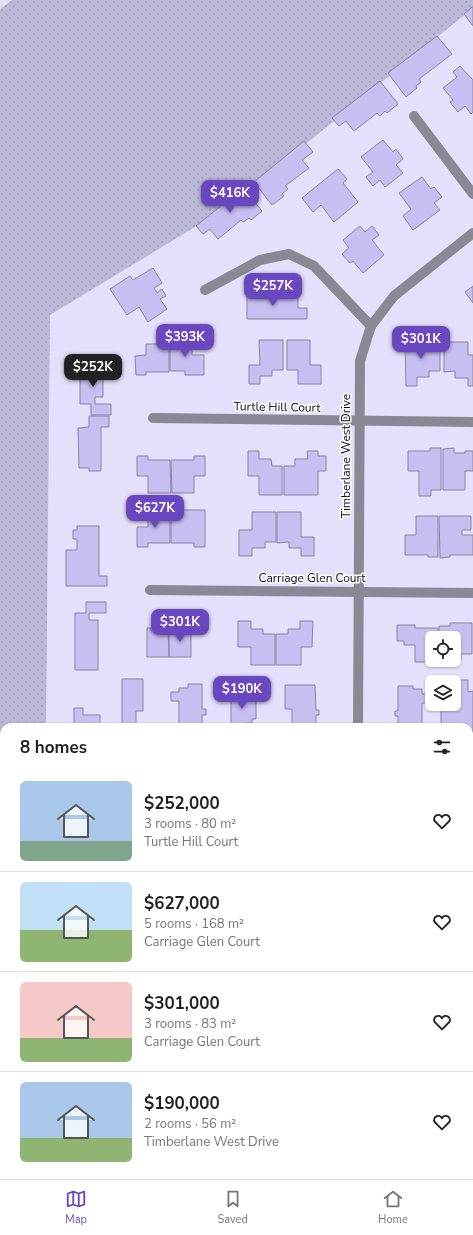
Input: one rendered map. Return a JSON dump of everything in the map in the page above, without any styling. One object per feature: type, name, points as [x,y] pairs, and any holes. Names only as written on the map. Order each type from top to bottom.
[{"type":"street","points":[[414,116],[473,194]]},
{"type":"street","name":"Timberlane West Drive","points":[[358,723],[360,361],[371,326],[394,296],[473,233]]},
{"type":"street","points":[[205,290],[260,260],[289,254],[314,266],[371,326]]},
{"type":"street","name":"Turtle Hill Court","points":[[153,418],[473,422]]},
{"type":"street","name":"Carriage Glen Court","points":[[150,590],[473,592]]},
{"type":"shaded area","points":[[12,0],[473,0],[473,8],[228,207],[50,315],[46,723],[0,723],[0,9]]},
{"type":"building","points":[[473,7],[473,26],[464,14]]},
{"type":"building","points":[[437,36],[452,54],[419,79],[421,82],[416,86],[417,88],[406,97],[388,73]]},
{"type":"building","points":[[460,66],[473,80],[473,112],[471,114],[465,106],[458,112],[450,102],[453,100],[443,88],[457,77],[453,72]]},
{"type":"building","points":[[380,81],[398,104],[387,113],[385,111],[380,116],[377,113],[354,131],[346,121],[339,126],[332,118]]},
{"type":"building","points":[[383,140],[393,152],[396,149],[403,159],[396,165],[403,173],[385,187],[380,180],[373,186],[366,177],[373,172],[361,157]]},
{"type":"building","points":[[304,141],[313,152],[302,160],[309,168],[285,186],[288,189],[282,194],[284,196],[272,205],[254,182]]},
{"type":"building","points":[[338,169],[347,179],[343,183],[358,202],[334,222],[321,205],[313,212],[302,198]]},
{"type":"building","points":[[422,177],[431,189],[434,187],[442,197],[434,203],[440,210],[413,230],[403,216],[411,209],[399,193]]},
{"type":"building","points":[[243,188],[262,211],[251,220],[249,218],[243,222],[241,220],[218,239],[210,229],[203,234],[196,226]]},
{"type":"building","points":[[360,226],[365,232],[372,226],[379,235],[372,240],[384,255],[363,273],[353,261],[350,263],[342,254],[349,248],[343,240]]},
{"type":"building","points":[[153,268],[162,283],[154,288],[157,293],[162,289],[166,296],[160,299],[167,309],[148,322],[139,307],[127,315],[110,289],[130,276],[133,280]]},
{"type":"building","points":[[473,286],[473,303],[465,292]]},
{"type":"building","points":[[247,289],[261,289],[261,292],[268,292],[268,296],[298,296],[298,308],[307,308],[307,319],[247,319]]},
{"type":"building","points":[[158,338],[169,338],[169,372],[146,372],[146,375],[136,375],[135,356],[146,355],[146,344],[158,344]]},
{"type":"building","points":[[170,338],[192,338],[192,355],[204,355],[204,375],[185,375],[185,371],[170,371]]},
{"type":"building","points":[[259,340],[283,340],[283,370],[272,370],[272,376],[260,376],[260,384],[249,384],[249,365],[260,365]]},
{"type":"building","points":[[287,340],[310,340],[310,365],[321,365],[321,384],[298,384],[298,370],[287,370]]},
{"type":"building","points":[[405,341],[440,341],[440,371],[429,371],[429,377],[417,377],[417,386],[406,386]]},
{"type":"building","points":[[444,342],[468,342],[468,355],[473,355],[473,386],[468,386],[468,378],[455,378],[455,371],[444,372]]},
{"type":"building","points":[[80,364],[103,364],[103,397],[95,397],[95,404],[111,404],[111,415],[91,415],[91,404],[80,404]]},
{"type":"building","points":[[89,416],[109,416],[109,427],[101,427],[101,471],[89,471],[89,468],[79,468],[78,428],[89,427]]},
{"type":"building","points":[[430,448],[441,448],[441,490],[431,490],[431,496],[419,496],[419,471],[408,471],[408,451],[430,451]]},
{"type":"building","points":[[454,448],[454,453],[473,451],[473,471],[465,471],[465,490],[443,490],[443,449]]},
{"type":"building","points":[[248,451],[259,451],[259,459],[271,459],[272,466],[282,466],[282,495],[259,495],[259,476],[248,476]]},
{"type":"building","points":[[307,451],[318,451],[318,456],[326,456],[326,471],[318,471],[318,495],[284,495],[284,466],[295,466],[295,459],[308,459]]},
{"type":"building","points":[[137,456],[148,456],[148,460],[170,460],[171,493],[148,493],[148,476],[137,476]]},
{"type":"building","points":[[194,456],[205,456],[205,476],[194,476],[194,493],[172,493],[171,460],[194,460]]},
{"type":"building","points":[[148,510],[170,510],[170,543],[148,543],[148,547],[137,547],[137,527],[148,527]]},
{"type":"building","points":[[171,510],[205,510],[205,547],[194,547],[194,543],[171,543]]},
{"type":"building","points":[[252,512],[276,512],[276,542],[265,542],[265,548],[252,548],[252,556],[239,556],[239,530],[252,530]]},
{"type":"building","points":[[277,512],[301,512],[301,537],[314,537],[314,556],[301,556],[301,548],[289,548],[289,542],[277,543]]},
{"type":"building","points":[[416,516],[438,516],[438,557],[428,557],[428,555],[405,555],[405,535],[416,535]]},
{"type":"building","points":[[439,516],[471,516],[471,530],[462,530],[462,535],[473,535],[473,555],[450,555],[450,557],[440,558]]},
{"type":"building","points":[[77,526],[99,526],[99,576],[107,576],[107,586],[66,586],[66,550],[77,550],[77,539],[73,539],[73,530],[77,530]]},
{"type":"building","points":[[86,602],[106,602],[106,613],[89,613],[89,620],[98,620],[98,670],[75,670],[75,613],[86,613]]},
{"type":"building","points":[[238,621],[251,621],[251,629],[263,629],[263,634],[275,634],[275,665],[251,665],[251,647],[238,647]]},
{"type":"building","points":[[300,621],[313,621],[312,647],[301,647],[301,665],[276,665],[276,634],[288,634],[288,629],[300,629]]},
{"type":"building","points":[[450,623],[472,623],[472,654],[461,654],[461,631],[439,631],[439,626],[450,626]]},
{"type":"building","points":[[397,625],[415,625],[415,628],[438,628],[438,631],[425,631],[425,662],[415,662],[415,645],[404,645],[404,641],[397,641]]},
{"type":"building","points":[[147,628],[151,628],[151,631],[159,631],[159,628],[168,628],[169,657],[147,657]]},
{"type":"building","points":[[169,628],[178,628],[178,631],[186,631],[186,628],[191,628],[191,657],[169,657]]},
{"type":"building","points":[[122,679],[143,679],[143,711],[136,711],[136,723],[122,723]]},
{"type":"building","points":[[461,680],[468,680],[468,692],[473,691],[473,723],[441,723],[441,711],[461,711]]},
{"type":"building","points":[[188,684],[202,684],[202,709],[206,709],[206,715],[202,715],[202,723],[179,723],[179,701],[171,701],[171,692],[179,692],[179,688],[188,688]]},
{"type":"building","points":[[285,685],[315,685],[316,710],[319,710],[319,715],[316,715],[316,723],[292,723],[292,709],[285,709]]},
{"type":"building","points":[[398,686],[413,686],[413,689],[422,689],[422,694],[425,694],[425,703],[422,703],[422,723],[398,723],[398,716],[395,716],[395,711],[398,711]]},
{"type":"building","points":[[240,690],[240,697],[256,697],[256,719],[252,719],[252,723],[231,723],[231,691]]},
{"type":"building","points":[[74,708],[83,708],[83,715],[100,715],[100,723],[74,723]]}]
